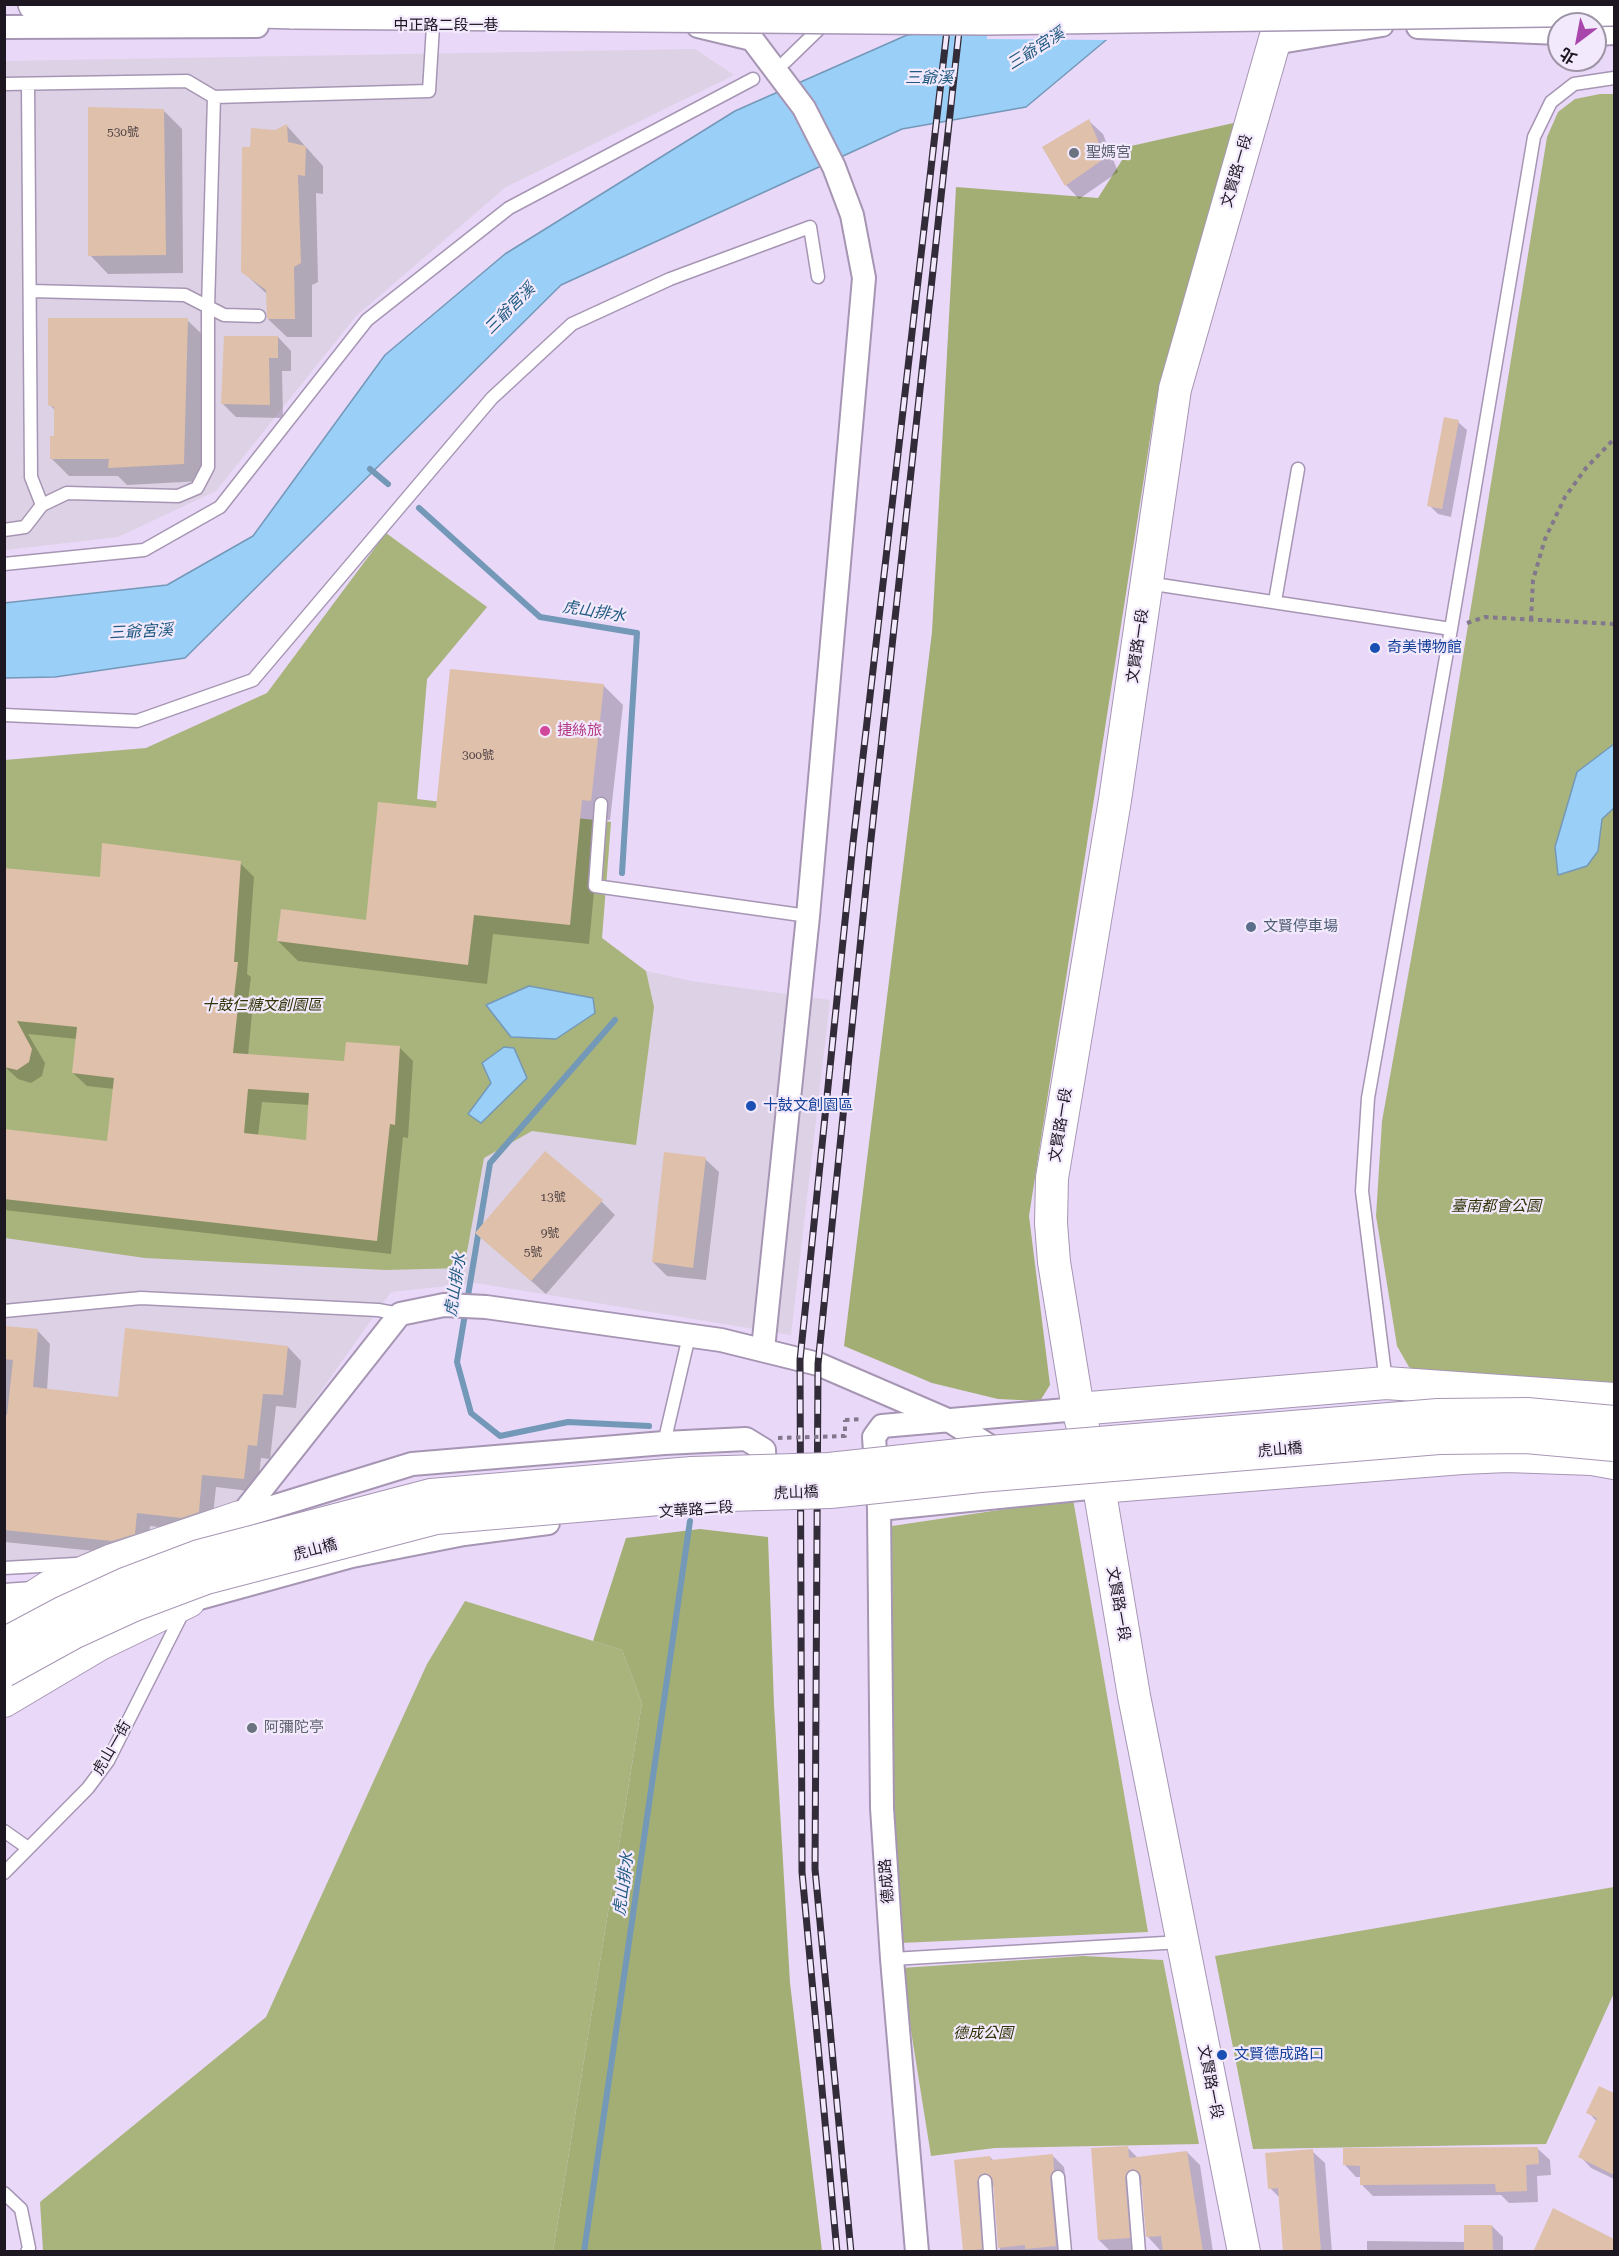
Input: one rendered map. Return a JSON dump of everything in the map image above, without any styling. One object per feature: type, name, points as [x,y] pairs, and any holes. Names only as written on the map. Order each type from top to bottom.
[{"type":"highway","points":[[35,4],[294,12],[987,18],[1614,9]]},
{"type":"street","points":[[749,4],[834,167],[852,215],[864,278],[808,916],[763,1349]]},
{"type":"street","name":"文賢路一段","points":[[1244,2252],[1134,1696],[1098,1487],[1078,1409],[1054,1262],[1052,1178],[1115,800],[1175,389],[1285,4]]},
{"type":"street","name":"中正路二段一巷","points":[[4,27],[433,15],[706,26],[752,39],[784,70]]},
{"type":"street","points":[[1274,43],[1376,25],[1547,32]]},
{"type":"street","points":[[4,1701],[100,1644],[189,1601],[240,1517],[400,1314],[444,1305],[486,1307],[689,1336],[763,1349],[818,1364],[950,1421],[1060,1491]]},
{"type":"street","points":[[1614,1399],[1386,1383],[882,1426],[874,1437],[879,1509],[1098,1487],[1507,1456],[1592,1459],[1614,1463]]},
{"type":"street","name":"虎山橋","points":[[4,1644],[62,1613],[125,1584],[198,1556],[431,1495],[693,1473],[829,1469],[978,1453],[1438,1415],[1527,1414],[1614,1422]]},
{"type":"street","name":"虎山橋","points":[[4,1671],[83,1628],[134,1605],[206,1578],[436,1518],[694,1496],[830,1492],[992,1474],[1439,1438],[1526,1437],[1614,1445]]},
{"type":"street","name":"文華路二段","points":[[189,1601],[352,1556],[464,1534],[580,1518],[748,1506],[766,1487],[764,1450],[746,1439],[664,1443],[412,1464],[240,1517]]},
{"type":"street","name":"德成路","points":[[879,1509],[882,1808],[892,1959],[918,2252]]},
{"type":"street","points":[[4,1616],[49,1587],[110,1562],[240,1517]]},
{"type":"lane","points":[[784,70],[821,27],[820,4]]},
{"type":"lane","points":[[4,84],[187,81],[214,97],[429,91],[433,15]]},
{"type":"lane","points":[[1386,1383],[1362,1191],[1368,1098],[1451,629],[1534,136],[1551,102],[1574,84],[1614,78]]},
{"type":"lane","points":[[4,564],[144,550],[220,507],[367,320],[509,208],[753,79]]},
{"type":"lane","points":[[27,84],[31,291],[31,477],[42,505]]},
{"type":"lane","points":[[4,530],[25,527],[42,505],[67,493],[178,496],[197,488],[208,467],[208,308],[214,97]]},
{"type":"lane","points":[[4,715],[137,721],[253,680],[492,398],[572,324],[670,279],[810,226],[818,277]]},
{"type":"lane","points":[[31,291],[185,295],[224,315],[259,316]]},
{"type":"lane","points":[[1275,601],[1298,469]]},
{"type":"lane","points":[[1147,583],[1451,629]]},
{"type":"lane","points":[[601,804],[595,886],[808,916]]},
{"type":"lane","points":[[4,1311],[141,1298],[378,1310],[400,1314]]},
{"type":"lane","points":[[664,1443],[689,1336]]},
{"type":"lane","points":[[4,1568],[110,1562]]},
{"type":"lane","points":[[4,1590],[49,1587]]},
{"type":"lane","name":"虎山一街","points":[[4,1873],[88,1788],[108,1761],[189,1601]]},
{"type":"lane","points":[[4,1831],[28,1848]]},
{"type":"lane","points":[[892,1959],[1182,1942]]},
{"type":"lane","points":[[1133,2177],[1139,2252]]},
{"type":"lane","points":[[1058,2178],[1065,2252]]},
{"type":"lane","points":[[985,2181],[990,2252]]},
{"type":"lane","points":[[4,2193],[21,2209],[29,2248],[27,2252]]},
{"type":"path","points":[[1531,620],[1533,580],[1545,539],[1565,497],[1586,468],[1614,439]]},
{"type":"path","points":[[1451,629],[1485,617],[1614,624]]},
{"type":"path","points":[[778,1438],[845,1436],[845,1420]]},
{"type":"shaded area","points":[[695,49],[734,75],[506,187],[356,316],[216,491],[118,537],[5,550],[4,61]]},
{"type":"shaded area","name":"十鼓仁糖文創園區","points":[[386,533],[487,607],[427,679],[417,800],[611,822],[602,938],[646,971],[691,981],[830,1000],[791,1335],[476,1283],[391,1292],[231,1518],[108,1554],[5,1566],[5,760],[146,748],[267,693]]},
{"type":"green space","name":"臺南都會公園","points":[[1614,94],[1614,1388],[1436,1381],[1409,1367],[1397,1346],[1376,1216],[1382,1121],[1442,786],[1547,137],[1558,112],[1575,99]]},
{"type":"green space","points":[[1238,122],[1155,407],[1029,1216],[1050,1385],[1040,1401],[998,1399],[932,1383],[844,1346],[932,632],[956,187],[1098,198],[1131,146]]},
{"type":"green space","name":"十鼓仁糖文創園區","points":[[386,533],[487,607],[427,679],[417,799],[611,822],[602,938],[646,971],[654,1007],[636,1145],[532,1131],[484,1158],[464,1268],[386,1270],[145,1258],[5,1238],[5,760],[146,748],[267,693]]},
{"type":"green space","points":[[1073,1499],[1148,1932],[900,1943],[893,1812],[892,1526]]},
{"type":"green space","points":[[700,1529],[768,1537],[774,1705],[790,1983],[822,2251],[553,2251],[642,1703],[622,1650],[593,1641],[626,1538]]},
{"type":"green space","points":[[465,1601],[622,1650],[642,1703],[553,2251],[43,2251],[40,2202],[266,2017],[427,1664]]},
{"type":"green space","points":[[1614,1887],[1614,1993],[1546,2144],[1253,2149],[1215,1956]]},
{"type":"green space","name":"德成公園","points":[[1083,1956],[1163,1960],[1199,2144],[995,2148],[931,2156],[901,1968]]},
{"type":"water","name":"三爺溪","points":[[1148,5],[1026,107],[902,129],[561,285],[185,658],[55,677],[5,678],[4,603],[167,585],[253,536],[385,355],[505,254],[735,111],[907,35]]},
{"type":"water","points":[[1614,744],[1614,808],[1602,819],[1598,851],[1587,866],[1558,875],[1555,847],[1577,772]]},
{"type":"water","points":[[529,986],[593,998],[595,1013],[556,1039],[511,1037],[486,1005]]},
{"type":"water","points":[[504,1047],[514,1048],[527,1078],[481,1123],[468,1114],[491,1083],[482,1063]]},
{"type":"pier","points":[[1150,7],[1111,40],[987,39],[987,21]]},
{"type":"building","points":[[88,107],[164,109],[166,255],[88,256]]},
{"type":"building","name":"聖媽宮","points":[[1089,119],[1105,158],[1065,186],[1042,147]]},
{"type":"building","points":[[287,124],[288,142],[306,146],[305,176],[298,175],[301,263],[294,267],[295,319],[267,319],[266,290],[241,272],[242,147],[250,147],[251,128],[275,130]]},
{"type":"building","points":[[48,318],[188,318],[184,464],[108,468],[109,459],[50,459],[50,436],[54,436],[54,407],[48,405]]},
{"type":"building","points":[[224,336],[278,336],[278,358],[269,358],[270,405],[221,404]]},
{"type":"building","points":[[1444,417],[1459,420],[1442,509],[1427,506]]},
{"type":"building","points":[[450,669],[604,684],[591,801],[582,800],[570,925],[474,915],[468,965],[277,941],[281,909],[366,920],[378,802],[436,808]]},
{"type":"building","points":[[102,843],[241,861],[234,962],[238,962],[234,997],[239,998],[233,1053],[344,1061],[346,1042],[400,1046],[395,1125],[390,1124],[377,1241],[4,1199],[4,1129],[107,1141],[114,1078],[72,1073],[77,1027],[17,1021],[32,1049],[29,1062],[17,1070],[4,1067],[4,868],[100,877]],"holes":[[[248,1089],[309,1093],[306,1140],[244,1133]]]},
{"type":"building","points":[[545,1151],[603,1200],[531,1281],[475,1233]]},
{"type":"building","points":[[664,1152],[706,1157],[693,1268],[652,1262]]},
{"type":"building","points":[[4,1326],[38,1329],[33,1387],[118,1397],[125,1328],[288,1346],[283,1395],[263,1394],[257,1446],[248,1445],[244,1479],[202,1475],[199,1512],[181,1518],[137,1513],[135,1534],[112,1541],[4,1530],[4,1415],[7,1415],[13,1360],[4,1359]]},
{"type":"building","points":[[1599,2086],[1614,2093],[1614,2175],[1578,2157],[1597,2118],[1586,2113]]},
{"type":"building","points":[[1128,2146],[1129,2158],[1187,2151],[1203,2252],[1163,2252],[1161,2236],[1146,2237],[1141,2176],[1133,2169],[1128,2171],[1125,2178],[1130,2238],[1098,2240],[1091,2148]]},
{"type":"building","points":[[1538,2147],[1539,2164],[1526,2165],[1527,2191],[1496,2192],[1495,2184],[1360,2185],[1360,2166],[1343,2165],[1343,2148]]},
{"type":"building","points":[[1313,2149],[1321,2252],[1283,2252],[1278,2188],[1268,2189],[1265,2153]]},
{"type":"building","points":[[1053,2154],[1054,2170],[1050,2178],[1056,2246],[1025,2249],[1025,2245],[998,2248],[993,2180],[985,2173],[980,2175],[977,2182],[982,2249],[963,2251],[954,2160],[990,2156],[991,2160]]},
{"type":"building","points":[[1553,2208],[1614,2239],[1614,2252],[1533,2252]]},
{"type":"building","points":[[1464,2225],[1492,2225],[1493,2252],[1464,2252]]},
{"type":"waterway","name":"虎山排水","points":[[370,469],[388,484]]},
{"type":"waterway","name":"虎山排水","points":[[419,508],[540,617],[637,633],[622,873]]},
{"type":"waterway","name":"虎山排水","points":[[615,1020],[490,1163],[457,1362],[471,1413],[500,1436],[568,1422],[649,1426]]},
{"type":"waterway","name":"虎山排水","points":[[584,2252],[690,1521]]},
{"type":"railway","points":[[837,2252],[802,1872],[800,1360],[853,843],[950,4]]},
{"type":"railway","points":[[851,2252],[815,1869],[818,1364],[870,848],[962,4]]},
{"type":"place","name":"聖媽宮","points":[[1074,153]]},
{"type":"place","name":"奇美博物館","points":[[1375,648]]},
{"type":"place","name":"捷絲旅","points":[[545,731]]},
{"type":"place","name":"文賢停車場","points":[[1251,927]]},
{"type":"place","name":"十鼓文創園區","points":[[751,1106]]},
{"type":"place","name":"阿彌陀亭","points":[[252,1728]]},
{"type":"place","name":"文賢德成路口","points":[[1222,2055]]},
{"type":"water label","name":"三爺宮溪","points":[[1036,49]]},
{"type":"water label","name":"三爺宮溪","points":[[510,309]]},
{"type":"water label","name":"三爺宮溪","points":[[141,632]]}]
